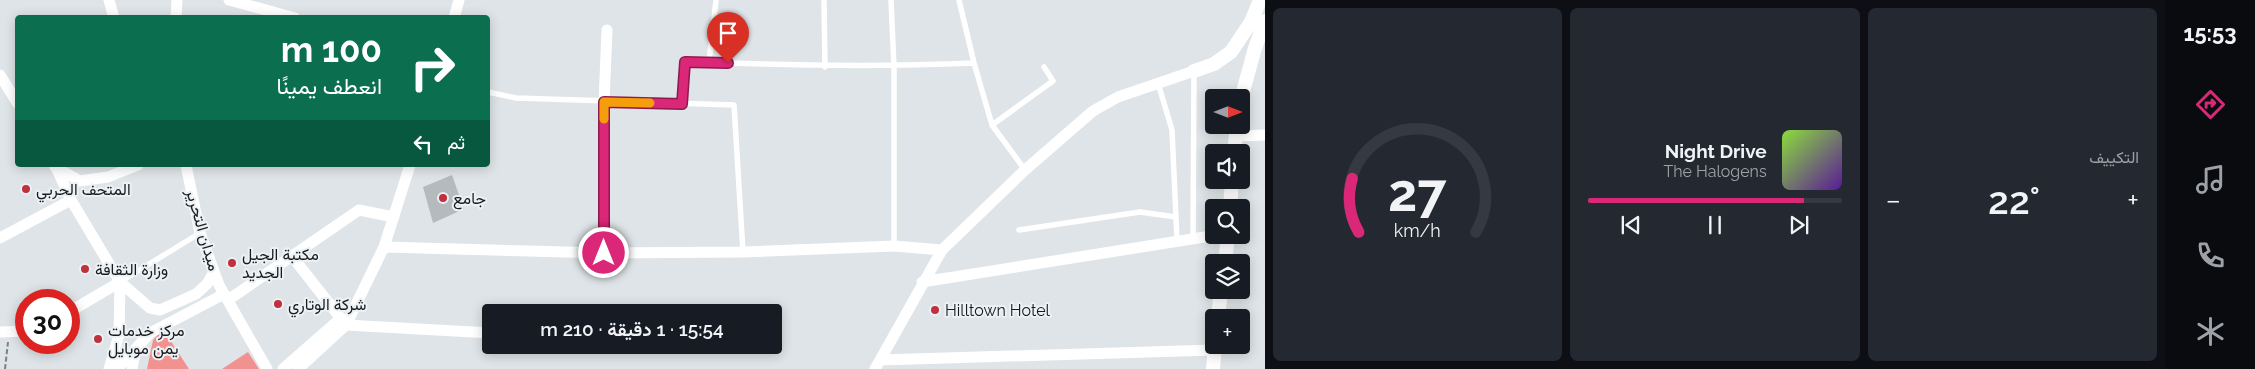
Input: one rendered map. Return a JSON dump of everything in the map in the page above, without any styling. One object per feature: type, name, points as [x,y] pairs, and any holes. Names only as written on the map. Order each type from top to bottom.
[{"type":"street","points":[[109,0],[113,15]]},
{"type":"street","points":[[176,15],[177,0]]},
{"type":"street","points":[[229,0],[284,15]]},
{"type":"street","points":[[455,15],[459,0]]},
{"type":"street","points":[[877,364],[922,282],[942,250],[1025,170],[1093,111],[1118,97],[1214,64],[1231,52],[1251,22],[1260,0]]},
{"type":"street","points":[[1245,89],[1260,47],[1265,21]]},
{"type":"street","points":[[604,253],[604,102],[607,30]]},
{"type":"street","points":[[682,104],[685,62],[708,62]]},
{"type":"street","points":[[0,75],[15,99]]},
{"type":"street","points":[[1250,133],[1265,135]]},
{"type":"street","points":[[56,167],[72,200],[120,282],[150,308],[157,311],[196,294],[207,284],[214,272]]},
{"type":"street","points":[[57,167],[80,181],[108,177],[133,167]]},
{"type":"street","name":"ميدان التحرير","points":[[186,167],[200,233],[214,272],[267,369]]},
{"type":"street","points":[[298,369],[343,322],[384,247],[409,167]]},
{"type":"street","points":[[0,238],[72,200]]},
{"type":"street","points":[[117,369],[136,346],[158,328],[226,297],[359,210],[394,217]]},
{"type":"street","points":[[922,282],[1205,237]]},
{"type":"street","points":[[384,247],[604,253],[743,252],[894,246],[942,250]]},
{"type":"street","points":[[290,255],[343,322]]},
{"type":"street","points":[[80,306],[120,282]]},
{"type":"street","points":[[109,369],[119,334],[120,282]]},
{"type":"street","points":[[283,369],[343,322],[482,332]]},
{"type":"street","points":[[132,369],[136,346]]},
{"type":"street","points":[[877,364],[1205,348]]},
{"type":"street","points":[[1213,369],[1214,354]]},
{"type":"lane","points":[[716,0],[708,62],[826,67],[894,67],[974,62]]},
{"type":"lane","points":[[824,0],[826,67]]},
{"type":"lane","points":[[891,0],[894,67],[894,246]]},
{"type":"lane","points":[[959,0],[992,125],[1025,170]]},
{"type":"lane","points":[[992,125],[1053,81],[1044,67]]},
{"type":"lane","points":[[1193,239],[1194,71]]},
{"type":"lane","points":[[1158,83],[1172,130],[1177,240]]},
{"type":"lane","points":[[490,92],[516,98],[734,105],[743,252]]},
{"type":"lane","points":[[1019,230],[1140,212],[1176,216]]},
{"type":"lane","points":[[120,282],[200,233]]},
{"type":"path","points":[[4,332],[5,369]]},
{"type":"shaded area","points":[[163,329],[189,369],[147,369],[153,340]]},
{"type":"shaded area","points":[[248,352],[259,369],[222,369]]},
{"type":"building","name":"جامع","points":[[452,175],[464,209],[433,223],[423,187]]},
{"type":"slow traffic","points":[[604,119],[604,102],[650,103]]},
{"type":"place","name":"المتحف الحربي","points":[[26,189]]},
{"type":"place","name":"جامع","points":[[443,198]]},
{"type":"place","name":"مكتبة الجيل الجديد","points":[[232,263]]},
{"type":"place","name":"وزارة الثقافة","points":[[85,269]]},
{"type":"place","name":"شركة الوتاري","points":[[278,304]]},
{"type":"place","name":"Hilltown Hotel","points":[[935,310]]},
{"type":"place","name":"مركز خدمات يمن موبايل","points":[[98,339]]},
{"type":"route","points":[[604,253],[604,102],[682,104],[685,62],[728,63]]}]
